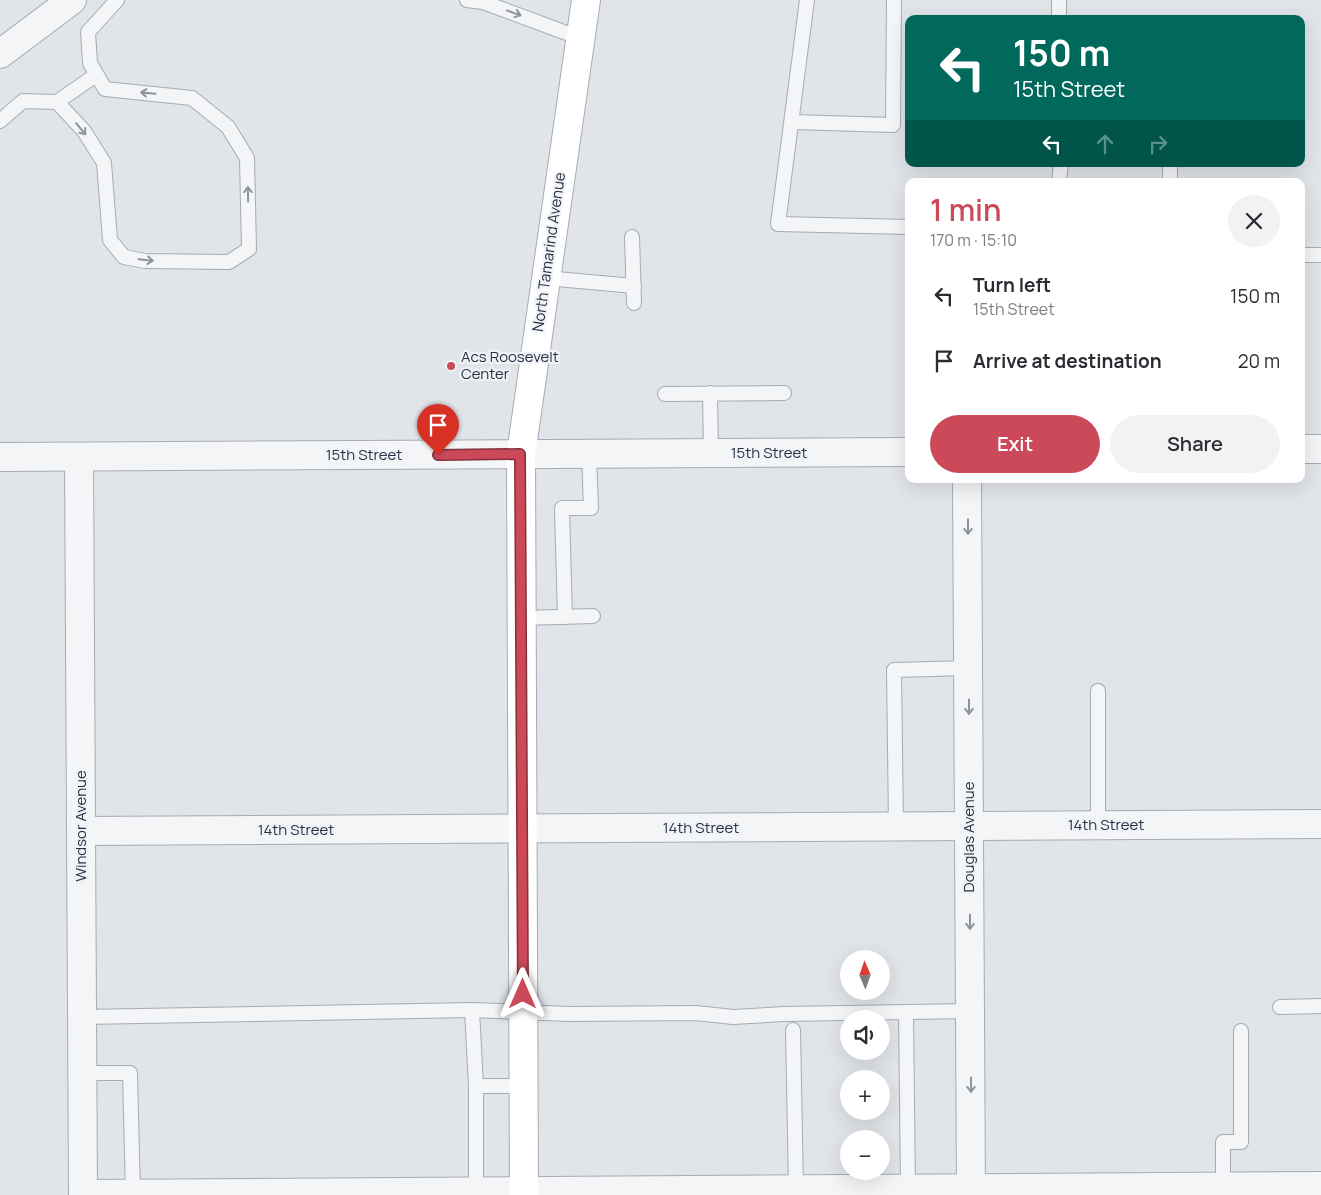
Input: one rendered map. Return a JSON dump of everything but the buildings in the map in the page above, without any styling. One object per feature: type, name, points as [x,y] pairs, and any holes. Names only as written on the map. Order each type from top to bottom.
[{"type":"street","points":[[0,54],[72,0]]},
{"type":"street","name":"North Tamarind Avenue","points":[[524,1193],[520,454],[586,0]]},
{"type":"street","points":[[1305,449],[1321,449]]},
{"type":"street","name":"15th Street","points":[[0,457],[905,452]]},
{"type":"street","name":"Windsor Avenue","points":[[79,457],[83,1194]]},
{"type":"street","name":"Douglas Avenue","points":[[968,483],[971,1192]]},
{"type":"street","name":"14th Street","points":[[81,831],[1321,824]]},
{"type":"street","points":[[83,1194],[655,1193],[908,1189],[971,1192],[1321,1186]]},
{"type":"lane","points":[[57,102],[84,131],[104,163],[110,240],[124,257],[145,261],[229,262],[249,249],[247,158],[228,127],[192,98],[105,89],[96,75],[90,63],[88,32],[116,0]]},
{"type":"lane","points":[[467,0],[483,2],[580,38]]},
{"type":"lane","points":[[807,0],[778,224],[905,226]]},
{"type":"lane","points":[[792,122],[893,125],[894,0]]},
{"type":"lane","points":[[1059,0],[1059,15]]},
{"type":"lane","points":[[0,121],[23,101],[57,102],[96,75]]},
{"type":"lane","points":[[632,237],[634,303]]},
{"type":"lane","points":[[1305,255],[1321,255]]},
{"type":"lane","points":[[546,278],[634,286]]},
{"type":"lane","points":[[710,393],[711,453]]},
{"type":"lane","points":[[665,394],[784,393]]},
{"type":"lane","points":[[564,617],[562,508],[591,508],[589,454]]},
{"type":"lane","points":[[521,618],[593,616]]},
{"type":"lane","points":[[896,826],[894,670],[969,668]]},
{"type":"lane","points":[[1098,691],[1098,825]]},
{"type":"lane","points":[[1280,1007],[1321,1006]]},
{"type":"lane","points":[[82,1017],[472,1010],[569,1014],[696,1013],[733,1017],[784,1014],[970,1011]]},
{"type":"lane","points":[[468,1193],[476,1086],[472,1010]]},
{"type":"lane","points":[[906,1012],[908,1189]]},
{"type":"lane","points":[[793,1030],[796,1190]]},
{"type":"lane","points":[[1223,1187],[1223,1142],[1241,1142],[1241,1030]]},
{"type":"lane","points":[[82,1073],[130,1073],[133,1194]]},
{"type":"lane","points":[[476,1086],[523,1086]]},
{"type":"place","name":"Acs Roosevelt Center","points":[[451,366]]},
{"type":"route","points":[[438,455],[520,454],[523,994]]}]
